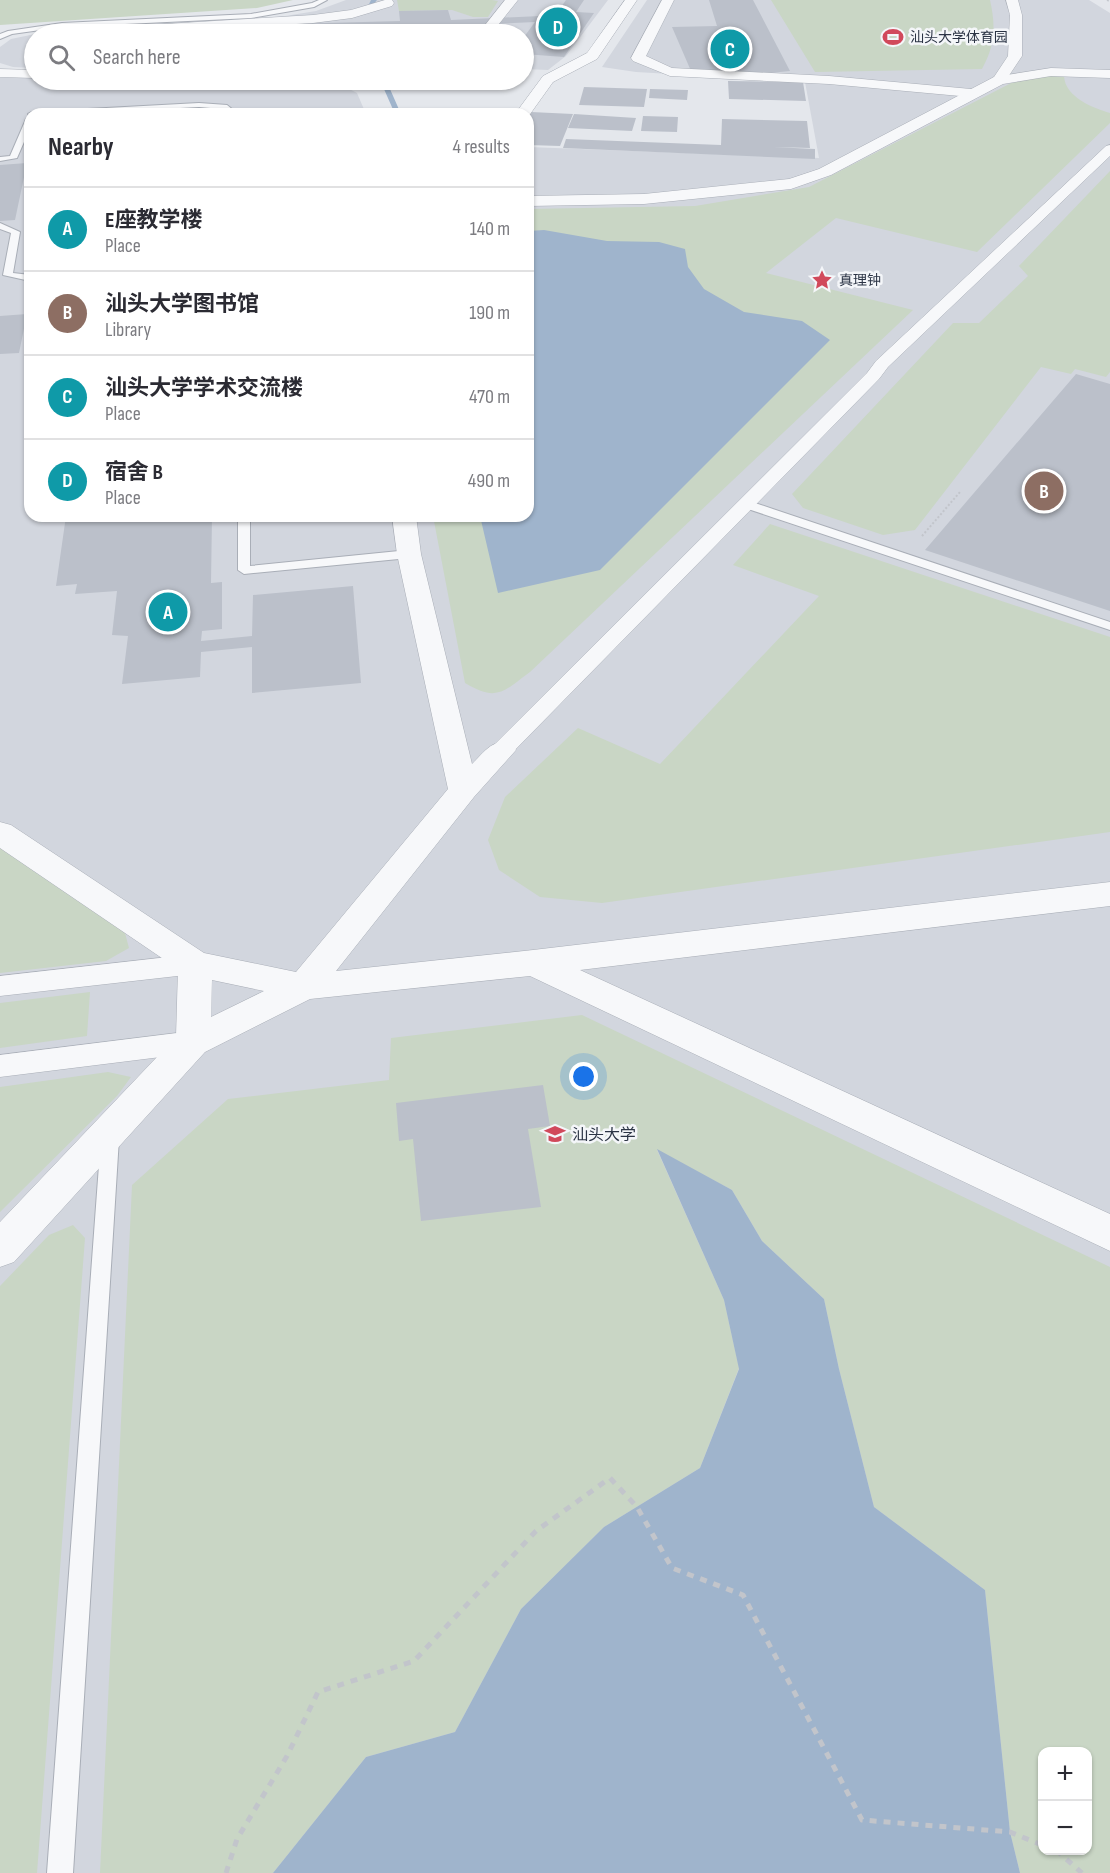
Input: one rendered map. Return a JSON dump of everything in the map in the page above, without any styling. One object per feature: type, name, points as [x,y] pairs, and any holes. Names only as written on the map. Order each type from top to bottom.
[{"type":"street","points":[[492,24],[512,0]]},
{"type":"street","points":[[526,108],[548,79],[592,56],[632,0]]},
{"type":"street","points":[[668,0],[638,58],[670,72],[829,80],[971,93]]},
{"type":"street","points":[[999,80],[1015,56],[1016,15],[1012,0]]},
{"type":"street","points":[[372,24],[389,1]]},
{"type":"street","points":[[230,24],[352,14],[389,1]]},
{"type":"street","points":[[534,201],[644,199],[791,184],[825,172],[999,80],[1051,72],[1110,74]]},
{"type":"street","points":[[0,74],[24,74]]},
{"type":"street","points":[[534,78],[548,79]]},
{"type":"street","points":[[0,1066],[193,1042],[304,987],[463,790],[882,364],[1110,149]]},
{"type":"street","points":[[405,522],[409,554],[463,790]]},
{"type":"street","points":[[0,833],[195,964]]},
{"type":"street","points":[[0,986],[195,964],[304,987],[533,963],[1110,894]]},
{"type":"street","points":[[533,963],[1110,1233]]},
{"type":"street","points":[[0,1249],[193,1042],[195,964]]},
{"type":"lane","points":[[81,24],[251,15],[314,5],[324,0]]},
{"type":"lane","points":[[0,37],[10,32],[24,30]]},
{"type":"lane","points":[[143,108],[199,105],[224,108]]},
{"type":"lane","points":[[0,159],[13,158],[24,133]]},
{"type":"lane","points":[[0,226],[16,232],[8,275],[24,277]]},
{"type":"lane","points":[[746,504],[1110,626]]},
{"type":"lane","points":[[244,522],[244,570],[409,554]]},
{"type":"lane","points":[[60,1873],[110,1129]]},
{"type":"path","points":[[904,557],[960,492]]},
{"type":"path","points":[[226,1873],[237,1839],[287,1756],[318,1692],[414,1661],[536,1531],[610,1478],[637,1507],[672,1568],[743,1595],[862,1820],[1010,1832],[1038,1843]]},
{"type":"path","points":[[1064,1855],[1082,1873]]},
{"type":"shaded area","points":[[346,0],[608,0],[566,56],[548,70],[534,69],[534,24],[180,24],[273,18],[316,11]]},
{"type":"shaded area","name":"汕头大学","points":[[647,0],[1089,0],[1110,13],[1110,1873],[0,1873],[0,78],[24,77],[24,90],[351,90],[357,93],[363,108],[24,108],[24,522],[534,522],[534,147],[819,158],[805,82],[636,72],[602,67]]},
{"type":"shaded area","points":[[24,36],[24,68],[0,63],[0,47],[11,39]]},
{"type":"green space","points":[[0,0],[293,0],[257,8],[0,25]]},
{"type":"green space","points":[[397,0],[498,1],[488,17],[473,17],[452,10],[399,11]]},
{"type":"green space","name":"汕头大学体育园","points":[[771,0],[990,0],[994,27],[992,44],[982,69],[815,72]]},
{"type":"green space","points":[[1064,76],[1069,90],[1075,96],[1110,113],[1110,123],[977,252],[836,218],[766,273],[913,310],[530,672],[499,692],[485,692],[465,683],[434,522],[534,522],[534,209],[695,206],[809,187],[1019,79]]},
{"type":"green space","points":[[1110,171],[1110,372],[1106,377],[1075,369],[1071,374],[1041,367],[915,530],[883,535],[803,508],[792,494],[953,323],[979,323],[1028,276],[1019,266]]},
{"type":"green space","points":[[770,524],[1110,637],[1110,832],[602,903],[540,897],[499,870],[488,840],[505,797],[578,728],[660,764],[819,596],[733,565]]},
{"type":"green space","points":[[0,848],[125,933],[129,948],[106,961],[0,973]]},
{"type":"green space","points":[[90,992],[87,1036],[0,1048],[0,1003]]},
{"type":"green space","points":[[582,1015],[1110,1267],[1110,1873],[1020,1873],[1010,1832],[985,1590],[874,1507],[824,1299],[762,1241],[732,1190],[657,1150],[724,1300],[739,1368],[700,1468],[604,1527],[521,1609],[455,1732],[366,1757],[273,1873],[100,1873],[132,1185],[228,1099],[389,1080],[391,1038]]},
{"type":"green space","points":[[108,1072],[131,1077],[117,1096],[0,1212],[0,1087]]},
{"type":"green space","points":[[73,1225],[85,1238],[37,1873],[0,1873],[0,1286],[49,1235]]},
{"type":"water","points":[[544,230],[607,241],[659,242],[685,249],[688,267],[704,289],[744,312],[802,321],[830,340],[600,570],[498,593],[481,522],[534,522],[534,231]]},
{"type":"water","points":[[657,1149],[732,1190],[762,1241],[824,1299],[874,1507],[985,1590],[1010,1832],[1020,1873],[273,1873],[366,1757],[455,1732],[521,1609],[604,1527],[700,1468],[739,1369],[724,1300]]},
{"type":"building","points":[[566,0],[584,0],[576,12],[594,13],[564,57],[534,55],[535,22],[291,24],[400,21],[399,11],[448,10],[451,20],[540,16],[545,10],[559,10]]},
{"type":"building","points":[[709,0],[753,0],[790,71],[759,74],[691,71],[672,27],[717,26]]},
{"type":"building","points":[[288,21],[291,24],[257,24]]},
{"type":"building","points":[[728,81],[803,82],[806,101],[729,99]]},
{"type":"building","points":[[584,87],[647,89],[644,107],[579,105]]},
{"type":"building","points":[[650,89],[688,90],[687,100],[649,98]]},
{"type":"building","points":[[534,112],[573,114],[560,146],[534,145]]},
{"type":"building","points":[[574,114],[636,118],[632,131],[568,128]]},
{"type":"building","points":[[643,116],[678,117],[677,132],[641,131]]},
{"type":"building","points":[[722,119],[807,121],[810,148],[773,147],[815,149],[815,159],[563,148],[566,139],[721,145]]},
{"type":"building","points":[[24,163],[24,177],[15,220],[0,221],[0,165]]},
{"type":"building","points":[[24,314],[24,329],[19,353],[0,354],[0,316]]},
{"type":"building","points":[[1076,374],[1110,384],[1110,611],[925,550]]},
{"type":"building","points":[[65,522],[212,522],[211,583],[222,582],[222,629],[202,631],[201,641],[252,636],[253,595],[353,586],[361,683],[252,693],[252,647],[201,652],[200,677],[122,684],[128,636],[112,635],[117,591],[75,594],[77,584],[56,586]]},
{"type":"building","points":[[543,1085],[550,1126],[528,1129],[541,1207],[421,1221],[413,1139],[399,1141],[396,1103]]},
{"type":"waterway","points":[[370,5],[374,0]]},
{"type":"waterway","points":[[387,90],[395,108]]},
{"type":"place","name":"宿舍 B","points":[[558,27]]},
{"type":"place","name":"汕头大学体育园","points":[[893,37]]},
{"type":"place","name":"汕头大学学术交流楼","points":[[730,49]]},
{"type":"place","name":"真理钟","points":[[822,280]]},
{"type":"place","name":"汕头大学图书馆","points":[[1044,491]]},
{"type":"place","name":"E座教学楼","points":[[168,612]]},
{"type":"place","name":"汕头大学","points":[[555,1134]]}]
